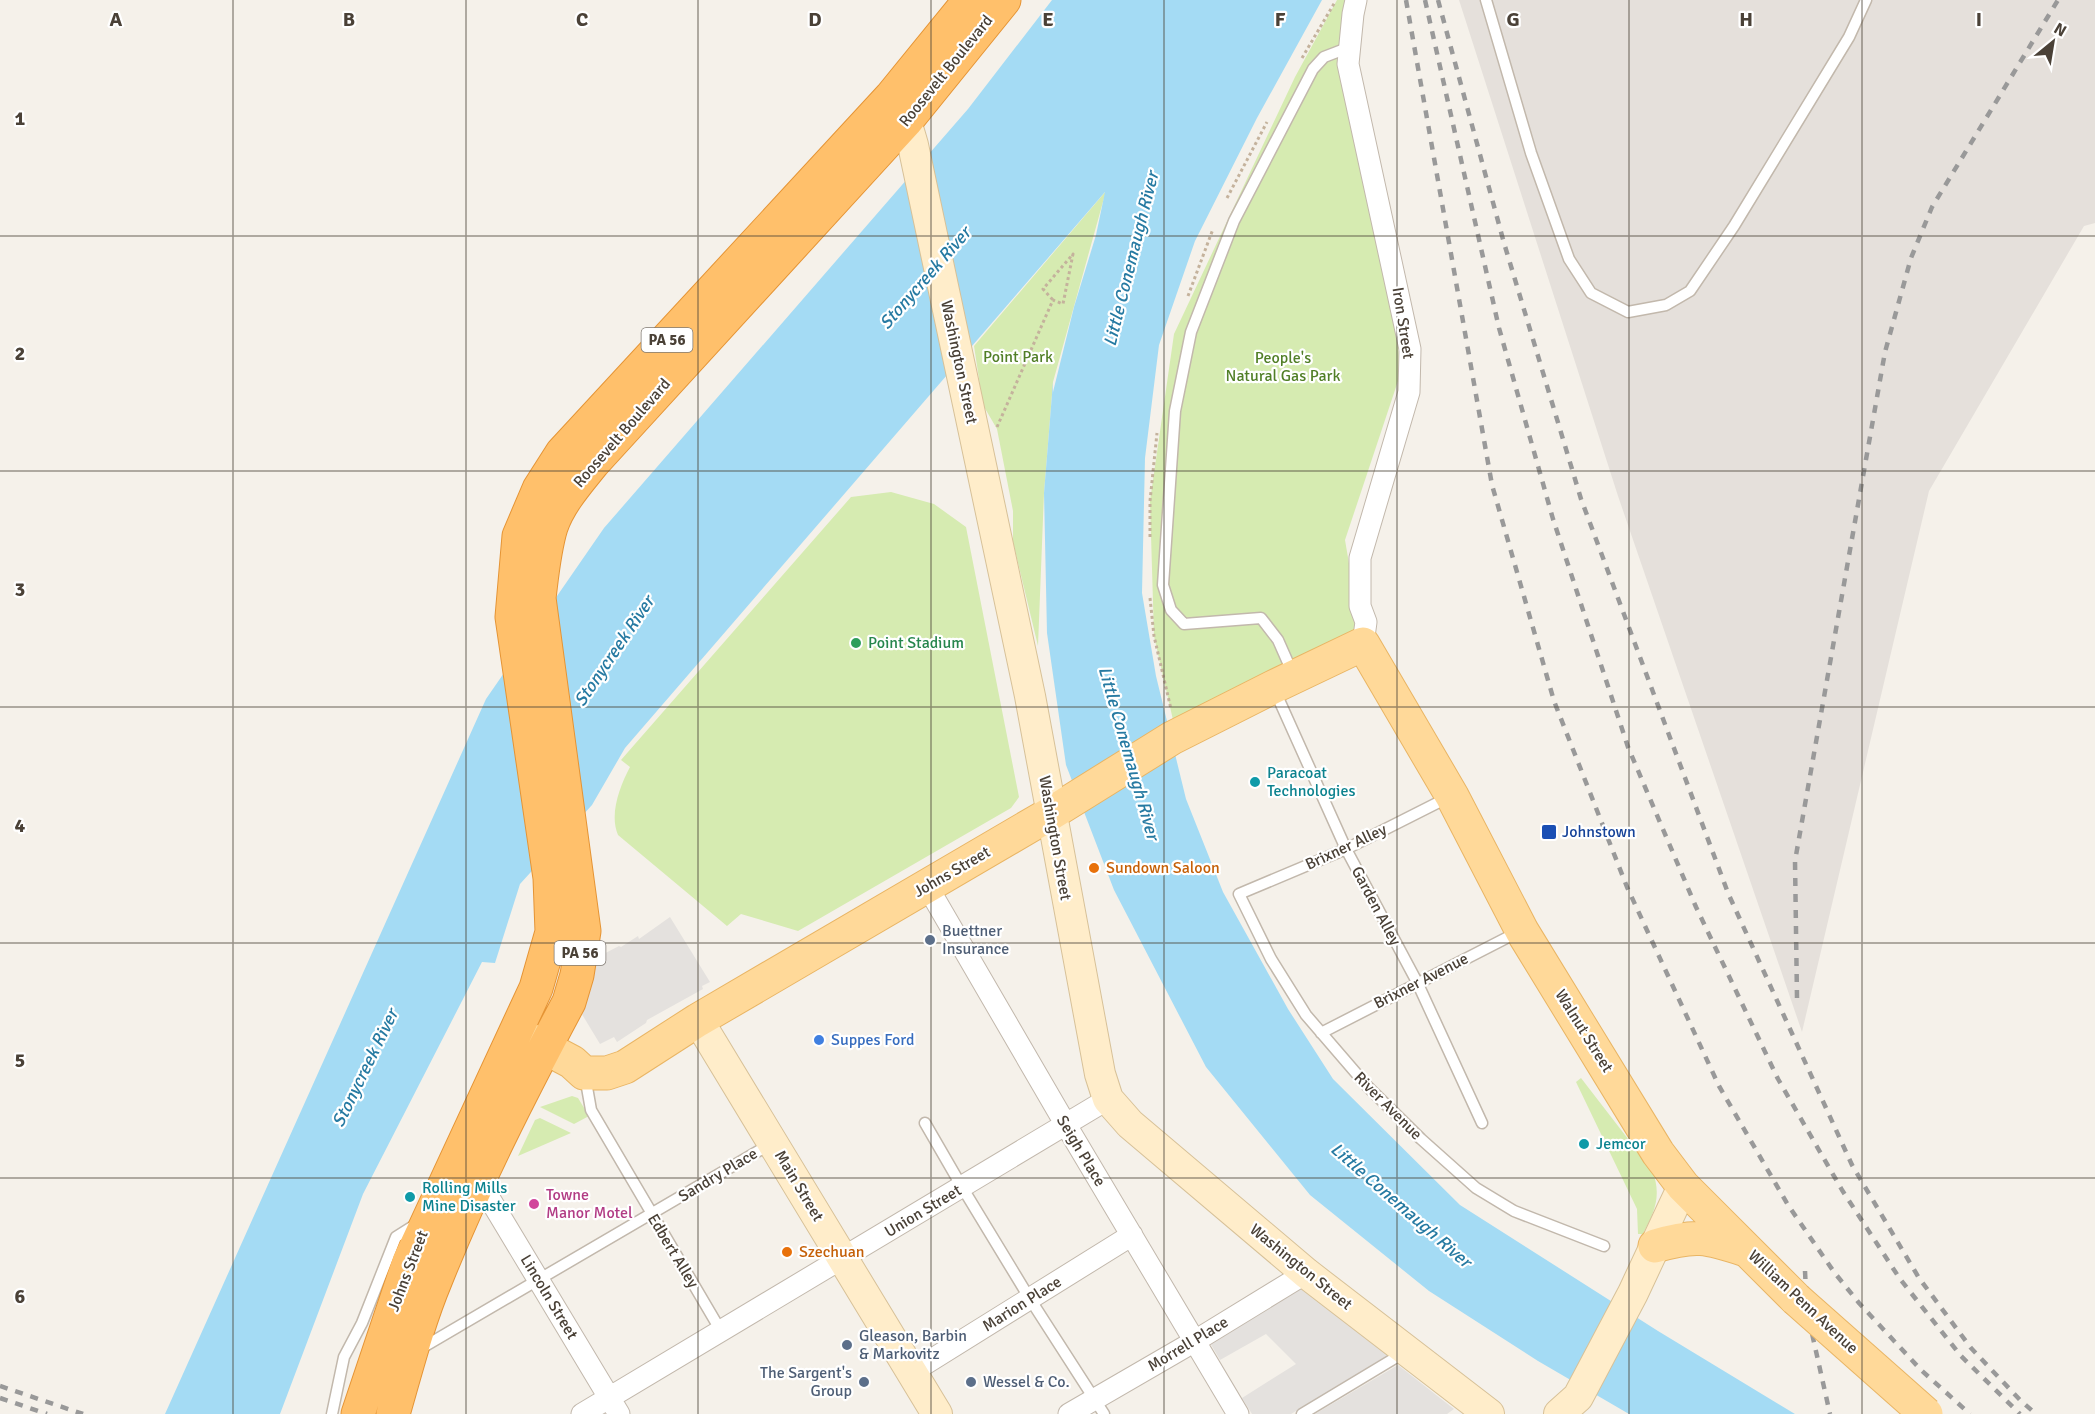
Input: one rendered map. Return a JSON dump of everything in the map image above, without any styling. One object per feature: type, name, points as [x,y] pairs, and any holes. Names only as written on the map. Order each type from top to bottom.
[{"type":"highway","name":"Roosevelt Boulevard","points":[[515,1032],[536,988],[552,932],[550,878],[512,617],[519,536],[539,489],[562,453],[903,121],[970,0]]},
{"type":"highway","name":"Roosevelt Boulevard","points":[[545,1046],[568,1002],[577,975],[584,931],[539,598],[543,564],[552,525],[569,493],[593,463],[903,121],[1004,0]]},
{"type":"highway","name":"Johns Street","points":[[358,1414],[409,1262],[515,1032]]},
{"type":"highway","name":"Johns Street","points":[[393,1414],[435,1279],[479,1181],[545,1046]]},
{"type":"main road","name":"Washington Street","points":[[903,121],[962,374],[1030,696],[1062,807],[1100,1074],[1108,1099],[1130,1124],[1306,1273],[1489,1414]]},
{"type":"main road","name":"Johns Street","points":[[584,1073],[607,1073],[625,1067],[698,1020],[1062,807],[1172,738],[1363,644]]},
{"type":"main road","name":"Walnut Street","points":[[1363,644],[1452,796],[1522,930],[1658,1153],[1683,1186]]},
{"type":"main road","name":"Main Street","points":[[698,1020],[937,1414]]},
{"type":"main road","points":[[515,1032],[572,1062],[584,1073]]},
{"type":"main road","points":[[1569,1406],[1633,1293],[1683,1186]]},
{"type":"main road","name":"William Penn Avenue","points":[[1683,1186],[1796,1299],[1926,1414]]},
{"type":"main road","points":[[1655,1246],[1678,1239],[1699,1237],[1748,1251]]},
{"type":"street","name":"Iron Street","points":[[1356,0],[1348,64],[1410,350],[1409,392],[1360,558],[1360,606],[1366,622],[1363,644]]},
{"type":"street","name":"Seigh Place","points":[[927,886],[1238,1414]]},
{"type":"street","name":"Union Street","points":[[582,1414],[615,1406],[721,1331],[1108,1099]]},
{"type":"street","name":"Lincoln Street","points":[[479,1181],[615,1406]]},
{"type":"street","name":"Marion Place","points":[[912,1372],[1132,1235]]},
{"type":"street","name":"Morrell Place","points":[[1069,1414],[1099,1406],[1195,1341],[1306,1273]]},
{"type":"lane","points":[[1486,0],[1531,153],[1569,259],[1591,293],[1628,312],[1666,305],[1690,291],[1734,226],[1849,37],[1866,0]]},
{"type":"lane","name":"Garden Alley","points":[[1350,47],[1324,57],[1313,69],[1234,221],[1191,332],[1175,411],[1163,585],[1172,610],[1184,624],[1261,618],[1278,640],[1284,682],[1346,849],[1418,982],[1482,1123]]},
{"type":"lane","name":"Brixner Alley","points":[[1239,894],[1346,849],[1452,796]]},
{"type":"lane","name":"River Avenue","points":[[1239,894],[1271,959],[1302,1008],[1375,1094],[1428,1146],[1476,1188],[1514,1211],[1604,1246]]},
{"type":"lane","name":"Brixner Avenue","points":[[1321,1033],[1522,930]]},
{"type":"lane","name":"Edbert Alley","points":[[584,1073],[591,1110],[721,1331]]},
{"type":"lane","points":[[926,1123],[1030,1299],[1099,1406]]},
{"type":"lane","name":"Sandry Place","points":[[410,1355],[772,1143]]},
{"type":"lane","points":[[332,1414],[344,1357],[362,1323],[396,1236],[428,1217]]},
{"type":"lane","points":[[1302,1414],[1407,1351]]},
{"type":"path","points":[[1073,254],[1062,304],[1053,300],[1043,289],[1073,254]]},
{"type":"path","points":[[981,465],[1053,300]]},
{"type":"shaded area","points":[[1459,0],[2095,0],[2095,223],[2084,226],[1929,491],[1802,1032],[1618,496]]},
{"type":"shaded area","points":[[670,917],[710,982],[702,986],[703,989],[647,1020],[646,1023],[617,1042],[614,1037],[600,1044],[580,1011],[594,959],[621,947],[638,936],[639,939]]},
{"type":"shaded area","points":[[1301,1284],[1390,1355],[1291,1414],[1252,1414],[1242,1398],[1296,1364],[1266,1334],[1220,1360],[1209,1341]]},
{"type":"shaded area","points":[[1398,1365],[1454,1409],[1447,1414],[1315,1414]]},
{"type":"green space","name":"People's Natural Gas Park","points":[[1337,0],[1347,0],[1388,266],[1401,372],[1345,540],[1360,628],[1173,720],[1154,636],[1150,501],[1174,334],[1295,77]]},
{"type":"green space","name":"Point Park","points":[[1106,191],[1053,382],[1044,493],[1038,646],[1013,542],[1013,511],[997,429],[983,405],[974,346]]},
{"type":"green space","name":"Point Stadium","points":[[891,492],[934,504],[966,527],[1019,797],[1011,808],[798,931],[741,914],[727,926],[618,835],[615,809],[619,791],[630,767],[621,760],[851,497]]},
{"type":"green space","points":[[1581,1078],[1652,1170],[1657,1195],[1656,1203],[1643,1234],[1638,1234],[1637,1209],[1576,1082]]},
{"type":"green space","points":[[572,1096],[578,1098],[589,1116],[574,1124],[540,1107]]},
{"type":"green space","points":[[540,1118],[571,1133],[518,1156],[535,1120]]},
{"type":"water","points":[[1052,0],[1322,0],[1257,118],[1195,241],[1159,345],[1145,458],[1142,593],[1156,676],[1186,799],[1223,892],[1288,1009],[1333,1079],[1460,1205],[1658,1331],[1795,1414],[1629,1414],[1538,1361],[1429,1291],[1310,1195],[1206,1067],[1114,890],[1066,765],[1047,633],[1044,493],[1053,382],[1053,392],[1074,307],[1096,235],[1105,192],[625,748],[592,805],[520,884],[495,963],[482,962],[363,1194],[280,1414],[165,1414],[486,699],[604,528],[968,109]]},
{"type":"railway","points":[[1406,0],[1492,485],[1554,701],[1627,887],[1719,1086],[1788,1205],[1834,1272],[1859,1303],[1921,1370],[1970,1414]]},
{"type":"railway","points":[[1425,0],[1499,328],[1553,519],[1628,747],[1696,907],[1778,1079],[1842,1190],[1900,1279],[1961,1356],[2020,1414]]},
{"type":"railway","points":[[1438,0],[1504,243],[1581,499],[1728,893],[1852,1165],[1919,1278],[1971,1348],[2036,1414]]},
{"type":"railway","points":[[1797,998],[1795,861],[1885,352],[1911,258],[1932,207],[2058,0]]},
{"type":"railway","points":[[1805,1271],[1807,1311],[1830,1414]]},
{"type":"railway","points":[[0,1386],[83,1414]]},
{"type":"railway","points":[[0,1398],[47,1414]]},
{"type":"place","name":"Point Stadium","points":[[856,643]]},
{"type":"place","name":"Paracoat Technologies","points":[[1255,782]]},
{"type":"place","name":"Johnstown","points":[[1549,832]]},
{"type":"place","name":"Sundown Saloon","points":[[1094,868]]},
{"type":"place","name":"Buettner Insurance","points":[[930,940]]},
{"type":"place","name":"Suppes Ford","points":[[819,1040]]},
{"type":"place","name":"Jemcor","points":[[1584,1144]]},
{"type":"place","name":"Rolling Mills Mine Disaster","points":[[410,1197]]},
{"type":"place","name":"Towne Manor Motel","points":[[534,1204]]},
{"type":"place","name":"Szechuan","points":[[787,1252]]},
{"type":"place","name":"Gleason, Barbin & Markovitz","points":[[847,1345]]},
{"type":"place","name":"The Sargent's Group","points":[[864,1382]]},
{"type":"place","name":"Wessel & Co.","points":[[971,1382]]},
{"type":"water label","name":"Little Conemaugh River","points":[[1131,259]]},
{"type":"water label","name":"Stonycreek River","points":[[925,278]]},
{"type":"water label","name":"Stonycreek River","points":[[614,651]]},
{"type":"water label","name":"Little Conemaugh River","points":[[1129,753]]},
{"type":"water label","name":"Stonycreek River","points":[[365,1068]]},
{"type":"water label","name":"Little Conemaugh River","points":[[1401,1205]]}]
